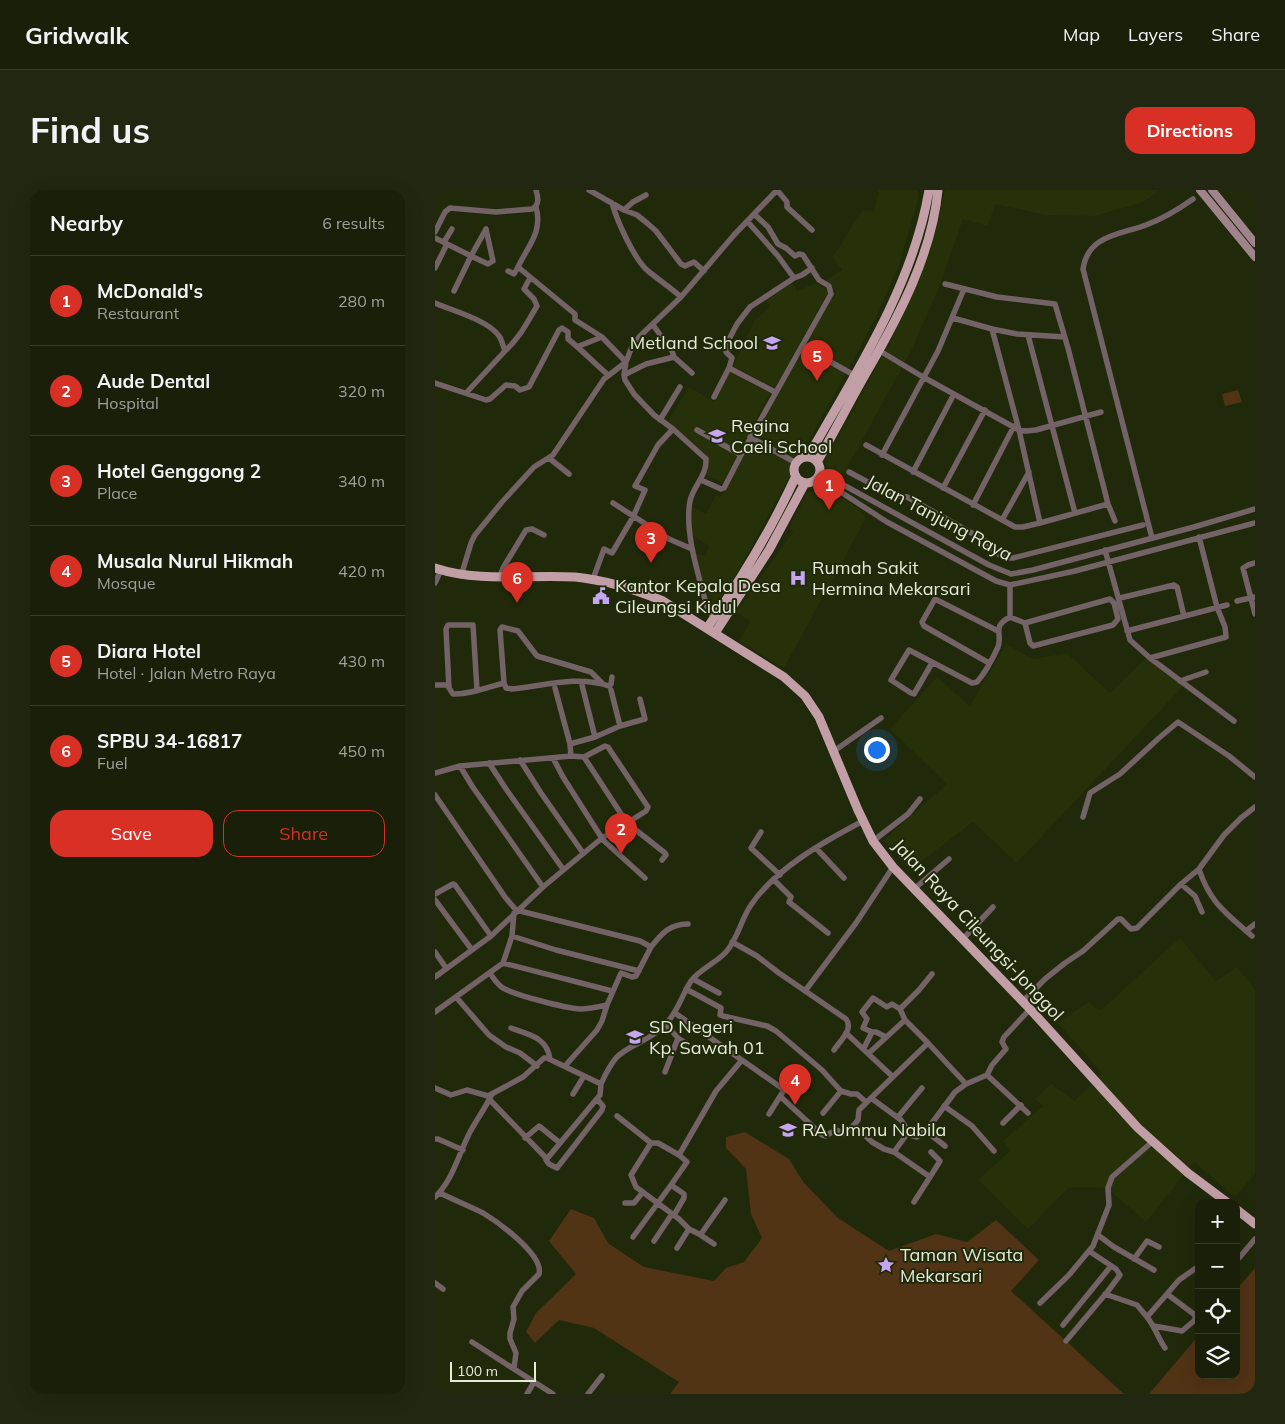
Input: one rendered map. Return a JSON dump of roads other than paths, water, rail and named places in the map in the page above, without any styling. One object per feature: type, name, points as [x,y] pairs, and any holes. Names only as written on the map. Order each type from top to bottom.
[{"type":"main road","points":[[809,457],[884,321],[912,256],[929,190]]},
{"type":"main road","points":[[817,462],[893,326],[921,259],[931,229],[938,190]]},
{"type":"main road","points":[[715,634],[769,550],[809,482],[820,472],[817,462],[809,457],[803,458],[796,464],[794,472],[799,481],[809,482]]},
{"type":"main road","points":[[707,628],[749,566],[796,476]]},
{"type":"main road","name":"Jalan Raya Cileungsi-Jonggol","points":[[438,570],[461,576],[575,577],[608,581],[663,601],[784,677],[805,696],[819,717],[863,821],[873,841],[893,867],[1023,1001],[1138,1128],[1188,1173],[1223,1199]]},
{"type":"main road","points":[[1240,1212],[1255,1224]]},
{"type":"street","points":[[508,271],[514,274],[526,250],[535,238],[538,229],[536,190]]},
{"type":"street","points":[[589,190],[624,210],[639,216],[652,227],[681,264],[685,266],[694,262],[704,271]]},
{"type":"street","points":[[715,617],[708,611],[689,535],[690,502],[706,466],[705,459],[673,428],[660,420],[634,394],[624,375],[626,362],[631,349],[639,338],[681,297],[747,221],[777,190],[787,202],[787,207],[812,230]]},
{"type":"street","points":[[1200,190],[1255,257]]},
{"type":"street","points":[[1211,190],[1255,243]]},
{"type":"street","points":[[624,210],[646,195]]},
{"type":"street","points":[[1152,538],[1083,269],[1087,255],[1100,240],[1146,225],[1193,198]]},
{"type":"street","points":[[612,203],[617,218],[639,260],[647,270],[666,283],[681,297]]},
{"type":"street","points":[[435,232],[445,212],[450,208],[495,212],[530,210],[536,207]]},
{"type":"street","points":[[701,480],[721,489],[724,488],[750,437],[831,294],[829,286],[819,280],[803,255],[795,256],[778,244],[767,227],[754,214]]},
{"type":"street","points":[[747,221],[778,256],[794,278]]},
{"type":"street","points":[[435,268],[452,229]]},
{"type":"street","points":[[435,238],[446,243],[471,256],[488,264],[493,261],[486,229],[471,256],[454,291]]},
{"type":"street","points":[[517,267],[575,314],[575,320],[602,337],[626,362]]},
{"type":"street","points":[[714,397],[729,368],[732,356],[725,349],[737,324],[750,307],[812,268]]},
{"type":"street","points":[[467,392],[522,333],[537,306],[534,299],[524,290],[530,278]]},
{"type":"street","points":[[945,284],[997,297],[1055,304],[1108,504],[1115,521]]},
{"type":"street","points":[[882,455],[942,343],[964,289]]},
{"type":"street","points":[[435,303],[487,325],[500,336],[505,351]]},
{"type":"street","points":[[953,318],[992,329],[1028,335],[1065,337]]},
{"type":"street","points":[[653,325],[672,351],[674,357],[692,373]]},
{"type":"street","points":[[435,383],[457,391],[467,392],[486,400],[490,399],[506,385],[515,386],[520,390],[529,387],[560,329],[567,330],[569,334],[568,339],[579,346],[587,357],[608,375]]},
{"type":"street","points":[[992,329],[1029,472],[1040,523]]},
{"type":"street","points":[[1028,335],[1075,513]]},
{"type":"street","points":[[579,346],[602,337]]},
{"type":"street","points":[[802,346],[853,375]]},
{"type":"street","points":[[880,350],[923,377],[1017,428],[1030,431],[1101,412]]},
{"type":"street","points":[[624,375],[646,364],[674,357]]},
{"type":"street","points":[[461,576],[473,538],[502,502],[535,467],[549,458],[608,375],[626,362]]},
{"type":"street","points":[[729,368],[775,392]]},
{"type":"street","points":[[660,420],[680,387]]},
{"type":"street","points":[[913,472],[954,394]]},
{"type":"street","points":[[943,488],[985,410]]},
{"type":"street","points":[[649,421],[655,415]]},
{"type":"street","points":[[593,579],[605,550],[612,553],[633,517],[645,490],[635,486],[658,445],[673,428]]},
{"type":"street","points":[[973,505],[1017,428]]},
{"type":"street","points":[[697,430],[741,455]]},
{"type":"street","points":[[750,437],[796,464]]},
{"type":"street","points":[[865,446],[1015,526],[1023,527],[1040,523],[1108,504]]},
{"type":"street","points":[[549,458],[569,474]]},
{"type":"street","name":"Jalan Tanjung Raya","points":[[820,472],[1005,573],[1021,573],[1255,509]]},
{"type":"street","points":[[849,472],[892,495],[907,497],[986,541],[1004,558],[1013,558],[1143,525]]},
{"type":"street","points":[[1002,520],[1029,472]]},
{"type":"street","name":"Jalan Tanjung Raya","points":[[809,482],[833,487],[887,522],[996,581],[1010,585],[1255,523]]},
{"type":"street","points":[[613,503],[669,539],[693,549]]},
{"type":"street","points":[[500,576],[526,530],[532,529],[544,535]]},
{"type":"street","points":[[1150,658],[1225,639],[1225,627],[1217,607],[1199,537]]},
{"type":"street","points":[[1106,551],[1130,640],[1150,658],[1234,721]]},
{"type":"street","points":[[989,565],[996,552]]},
{"type":"street","points":[[1255,563],[1243,568],[1253,597],[1255,614]]},
{"type":"street","points":[[435,583],[438,570]]},
{"type":"street","points":[[931,663],[914,694],[891,680],[909,650],[972,683],[979,680],[999,645],[998,631],[1002,623],[1010,616],[1010,585]]},
{"type":"street","points":[[1120,598],[1175,585],[1184,616]]},
{"type":"street","points":[[1237,601],[1253,597]]},
{"type":"street","points":[[1010,616],[1025,623],[1110,598],[1114,603],[1118,619],[1113,625],[1034,646],[1030,643],[1025,623]]},
{"type":"street","points":[[989,663],[924,626],[922,622],[935,600],[998,631]]},
{"type":"street","points":[[1127,630],[1227,604]]},
{"type":"street","points":[[477,690],[472,624],[447,627],[449,685],[451,693],[454,695],[477,690],[504,683]]},
{"type":"street","points":[[601,683],[591,672],[537,656],[518,631],[501,627],[504,683],[506,688],[511,689],[568,681],[610,685],[612,677]]},
{"type":"street","points":[[1180,680],[1205,672]]},
{"type":"street","points":[[435,685],[449,685]]},
{"type":"street","points":[[582,685],[595,736]]},
{"type":"street","points":[[555,688],[570,750],[584,757],[629,825],[665,853],[666,855],[662,860]]},
{"type":"street","points":[[611,690],[620,726]]},
{"type":"street","points":[[435,773],[460,766],[553,758],[595,736],[620,726],[645,720],[641,699]]},
{"type":"street","points":[[834,751],[881,718]]},
{"type":"street","points":[[1083,817],[1090,793],[1120,774],[1178,722],[1229,756],[1255,777]]},
{"type":"street","points":[[435,977],[491,936],[515,912],[583,853],[629,825],[646,811],[648,807],[609,747],[605,746],[584,757]]},
{"type":"street","points":[[553,758],[604,841],[645,878]]},
{"type":"street","points":[[521,760],[583,853]]},
{"type":"street","points":[[489,763],[563,869]]},
{"type":"street","points":[[460,766],[543,887]]},
{"type":"street","points":[[435,795],[515,912],[512,936],[503,962],[435,1012]]},
{"type":"street","points":[[873,841],[907,814],[920,799]]},
{"type":"street","points":[[1023,1001],[1045,979],[1065,962],[1083,951],[1116,920],[1120,918],[1131,929],[1135,929],[1199,869],[1224,835],[1255,806]]},
{"type":"street","points":[[547,1159],[597,1099],[600,1094],[601,1084],[617,1057],[648,1039],[666,1025],[675,1013],[686,989],[693,979],[723,954],[733,942],[750,906],[760,892],[816,848],[863,821]]},
{"type":"street","points":[[761,832],[751,848],[780,875]]},
{"type":"street","points":[[816,848],[844,878]]},
{"type":"street","points":[[914,889],[949,859]]},
{"type":"street","points":[[805,991],[856,923],[893,867]]},
{"type":"street","points":[[1199,869],[1203,884],[1210,896],[1252,936]]},
{"type":"street","points":[[774,880],[791,896],[789,902],[828,933]]},
{"type":"street","points":[[1181,884],[1195,896],[1202,912]]},
{"type":"street","points":[[435,894],[449,885],[455,885],[491,936]]},
{"type":"street","points":[[435,900],[471,950]]},
{"type":"street","points":[[963,939],[993,907]]},
{"type":"street","points":[[515,912],[640,941],[651,947]]},
{"type":"street","points":[[565,1066],[597,1030],[621,973],[633,977],[639,971],[651,947],[667,929],[679,924],[688,924]]},
{"type":"street","points":[[1246,931],[1255,924]]},
{"type":"street","points":[[512,936],[556,950],[639,971]]},
{"type":"street","points":[[733,942],[757,956],[846,1019],[849,1025],[846,1033],[834,1050]]},
{"type":"street","points":[[435,952],[446,968]]},
{"type":"street","points":[[503,962],[613,991]]},
{"type":"street","points":[[490,973],[495,981],[505,989],[530,998],[580,1009],[607,1005]]},
{"type":"street","points":[[900,1009],[932,974]]},
{"type":"street","points":[[693,979],[719,993]]},
{"type":"street","points":[[686,989],[721,1008],[720,1015],[767,1026],[776,1031],[822,1070],[841,1091],[857,1094],[898,1117],[903,1122],[907,1134]]},
{"type":"street","points":[[456,997],[489,1035],[506,1047],[520,1053],[537,1066]]},
{"type":"street","points":[[886,1037],[863,1028],[867,1019],[862,1014],[872,999],[887,1007],[892,1004],[900,1009],[905,1020],[966,1084]]},
{"type":"street","points":[[907,1134],[917,1137],[926,1131],[951,1096],[966,1084],[987,1075],[1006,1048],[1002,1042],[1004,1037],[1030,1009]]},
{"type":"street","points":[[675,1013],[783,1088],[781,1097],[769,1114]]},
{"type":"street","points":[[867,1051],[905,1020]]},
{"type":"street","points":[[666,1025],[678,1038],[687,1044]]},
{"type":"street","points":[[511,1028],[540,1040],[549,1050],[551,1059]]},
{"type":"street","points":[[867,1051],[872,1032]]},
{"type":"street","points":[[846,1033],[892,1076]]},
{"type":"street","points":[[665,1072],[678,1038]]},
{"type":"street","points":[[781,1097],[822,1135],[829,1135],[836,1130],[846,1134],[859,1120],[858,1112],[892,1076],[928,1043]]},
{"type":"street","points":[[514,1368],[516,1353],[510,1339],[514,1319],[513,1307],[523,1291],[539,1274],[539,1266],[530,1252],[498,1224],[476,1210],[436,1196],[491,1097],[523,1077],[544,1058],[551,1059],[601,1084]]},
{"type":"street","points":[[679,1155],[716,1091],[742,1060]]},
{"type":"street","points":[[987,1075],[1028,1113]]},
{"type":"street","points":[[573,1094],[584,1076]]},
{"type":"street","points":[[435,1088],[451,1095],[467,1090],[491,1097],[525,1138],[547,1159],[547,1162],[557,1168],[602,1110],[603,1106],[597,1099]]},
{"type":"street","points":[[898,1117],[922,1088]]},
{"type":"street","points":[[823,1113],[841,1091]]},
{"type":"street","points":[[944,1106],[972,1126],[995,1151]]},
{"type":"street","points":[[1003,1123],[1021,1106]]},
{"type":"street","points":[[617,1116],[651,1143],[658,1143],[679,1155],[688,1163],[633,1237]]},
{"type":"street","points":[[854,1125],[872,1142],[893,1152],[930,1177]]},
{"type":"street","points":[[525,1138],[539,1126],[560,1143]]},
{"type":"street","points":[[926,1131],[945,1146]]},
{"type":"street","points":[[893,1152],[907,1134]]},
{"type":"street","points":[[435,1140],[438,1139],[463,1150]]},
{"type":"street","points":[[1040,1303],[1069,1275],[1089,1251],[1098,1235],[1109,1205],[1109,1188],[1112,1177],[1152,1142]]},
{"type":"street","points":[[651,1143],[631,1176],[636,1188],[689,1229],[713,1244]]},
{"type":"street","points":[[914,1202],[940,1161],[931,1152]]},
{"type":"street","points":[[654,1241],[684,1200],[685,1196],[671,1185]]},
{"type":"street","points":[[625,1203],[634,1204],[643,1192]]},
{"type":"street","points":[[699,1234],[725,1200]]},
{"type":"street","points":[[677,1248],[689,1229]]},
{"type":"street","points":[[1098,1235],[1154,1270]]},
{"type":"street","points":[[1240,1257],[1255,1239]]},
{"type":"street","points":[[1134,1259],[1147,1241],[1159,1247]]},
{"type":"street","points":[[1066,1341],[1119,1275],[1111,1266],[1089,1251]]},
{"type":"street","points":[[1063,1326],[1111,1266]]},
{"type":"street","points":[[1147,1317],[1179,1280],[1195,1269]]},
{"type":"street","points":[[436,1284],[443,1289]]},
{"type":"street","points":[[1105,1294],[1133,1304],[1154,1326],[1165,1348]]},
{"type":"street","points":[[1154,1326],[1182,1332],[1195,1320],[1195,1315],[1167,1294]]},
{"type":"street","points":[[471,1342],[553,1394]]},
{"type":"street","points":[[588,1394],[601,1376]]},
{"type":"street","points":[[527,1394],[534,1382]]},
{"type":"place","name":"Metland School","points":[[772,343]]},
{"type":"place","name":"Diara Hotel","points":[[817,381]]},
{"type":"place","name":"Regina Caeli School","points":[[717,436]]},
{"type":"place","name":"McDonald's","points":[[829,510]]},
{"type":"place","name":"Hotel Genggong 2","points":[[651,563]]},
{"type":"place","name":"Rumah Sakit Hermina Mekarsari","points":[[798,578]]},
{"type":"place","name":"Kantor Kepala Desa Cileungsi Kidul","points":[[601,596]]},
{"type":"place","name":"SPBU 34-16817","points":[[517,603]]},
{"type":"place","name":"Aude Dental","points":[[621,854]]},
{"type":"place","name":"SD Negeri Kp. Sawah 01","points":[[635,1037]]},
{"type":"place","name":"Musala Nurul Hikmah","points":[[795,1105]]},
{"type":"place","name":"RA Ummu Nabila","points":[[788,1130]]},
{"type":"place","name":"Taman Wisata Mekarsari","points":[[886,1265]]}]
